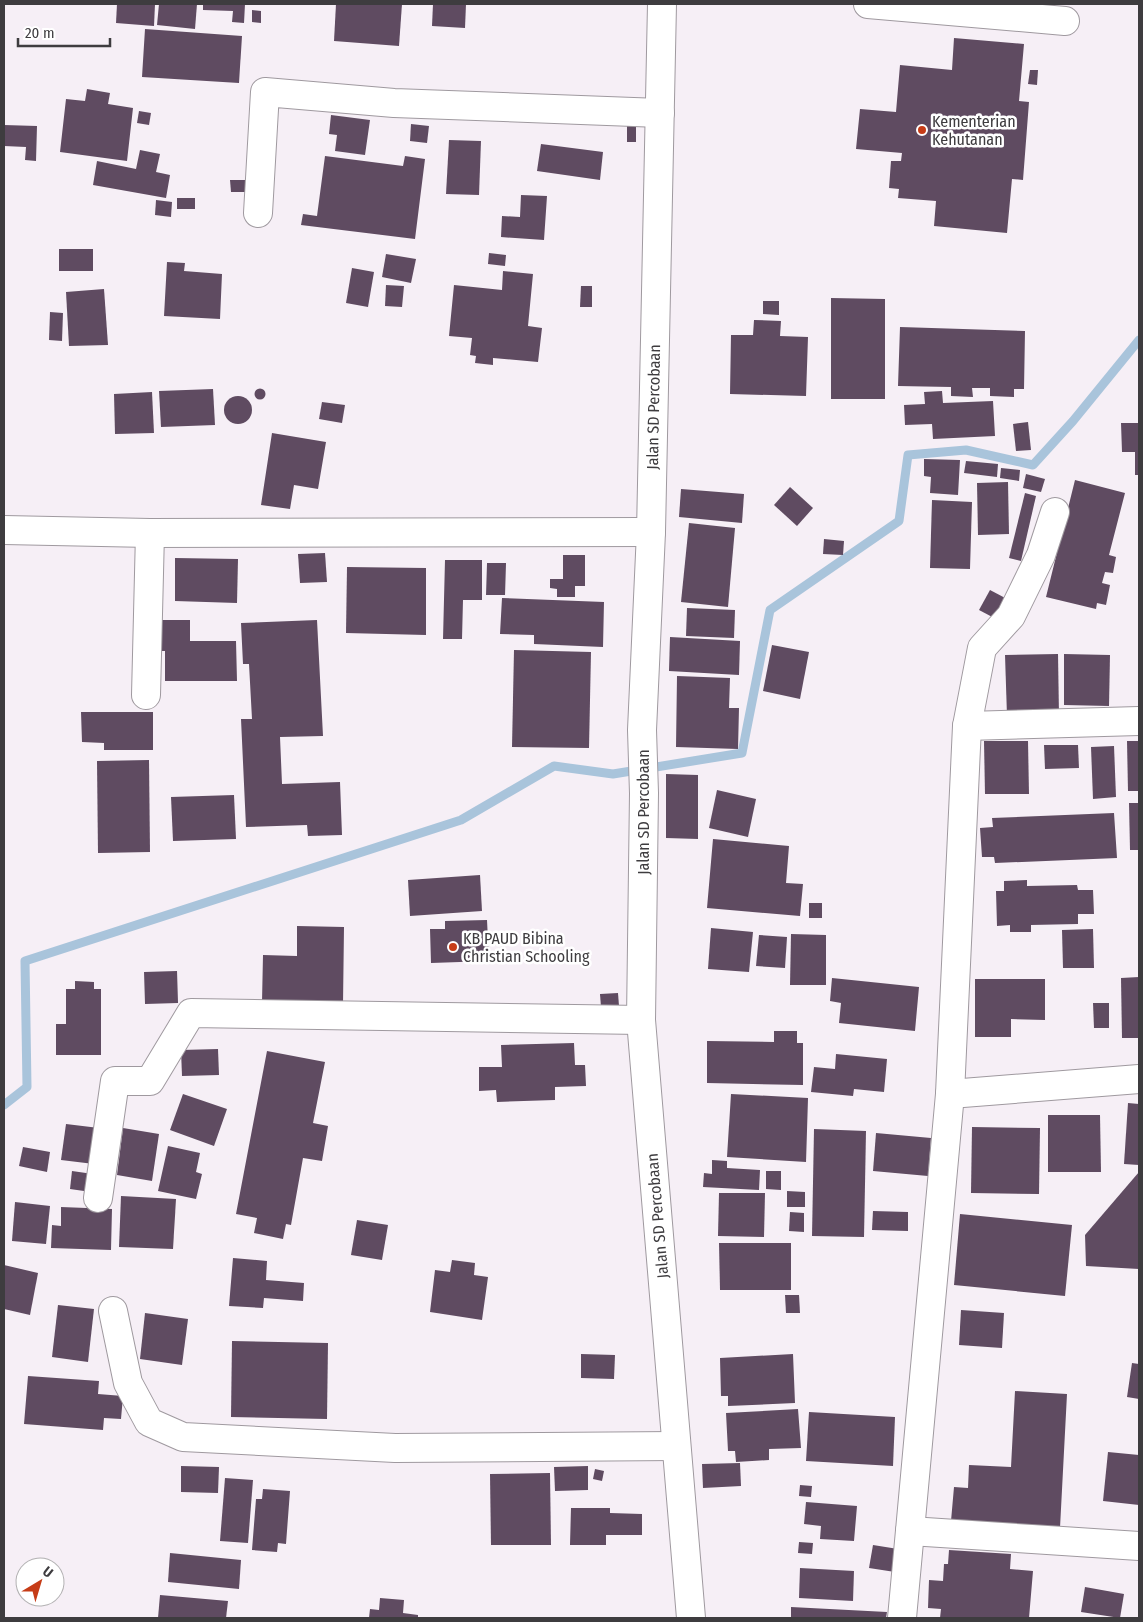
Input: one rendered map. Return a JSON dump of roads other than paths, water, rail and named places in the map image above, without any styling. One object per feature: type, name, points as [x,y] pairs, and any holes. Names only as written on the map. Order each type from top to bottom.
[{"type":"street","name":"Jalan SD Percobaan","points":[[662,4],[651,532],[642,730],[644,793],[641,1020],[691,1618]]},
{"type":"street","points":[[868,4],[1065,22]]},
{"type":"street","points":[[258,213],[265,92],[394,103],[660,113]]},
{"type":"street","points":[[902,1618],[950,1094],[967,726],[982,648],[1011,616],[1041,555],[1055,512]]},
{"type":"street","points":[[4,530],[150,533],[651,532]]},
{"type":"street","points":[[146,695],[150,533]]},
{"type":"street","points":[[967,726],[1139,722]]},
{"type":"street","points":[[98,1198],[115,1082],[150,1081],[191,1013],[641,1020]]},
{"type":"street","points":[[950,1094],[1139,1079]]},
{"type":"street","points":[[113,1311],[128,1383],[149,1422],[182,1436],[394,1448],[676,1446]]},
{"type":"street","points":[[910,1531],[1139,1546]]},
{"type":"waterway","points":[[4,1105],[27,1087],[25,961],[461,820],[554,766],[613,774],[742,753],[770,610],[899,521],[908,455],[966,450],[1033,465],[1073,421],[1139,340]]},
{"type":"place","name":"Kementerian Kehutanan","points":[[922,130]]},
{"type":"place","name":"KB PAUD Bibina Christian Schooling","points":[[453,947]]}]
